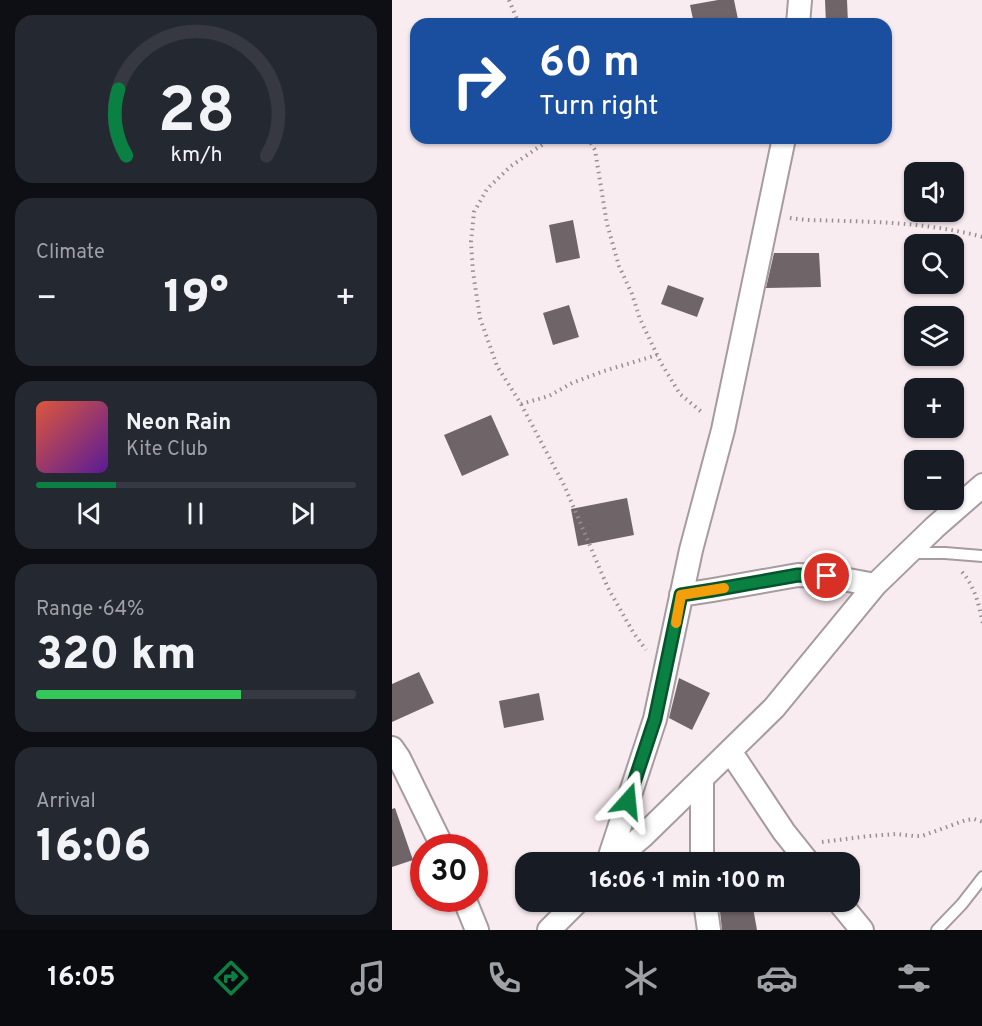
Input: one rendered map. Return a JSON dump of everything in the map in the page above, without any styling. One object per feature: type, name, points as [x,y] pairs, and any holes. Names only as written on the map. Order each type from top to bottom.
[{"type":"street","points":[[798,18],[800,0]]},
{"type":"street","points":[[613,852],[655,719],[690,550],[723,430],[783,144]]},
{"type":"street","points":[[623,852],[702,780],[774,708],[875,585],[983,485]]},
{"type":"street","points":[[681,595],[798,575],[827,576],[875,585]]},
{"type":"street","points":[[392,748],[400,758],[436,834]]},
{"type":"street","points":[[730,751],[784,832],[800,852]]},
{"type":"street","points":[[702,780],[702,852]]},
{"type":"street","points":[[470,912],[477,930]]},
{"type":"street","points":[[550,930],[567,912]]},
{"type":"street","points":[[707,912],[709,930]]},
{"type":"street","points":[[847,912],[862,930]]},
{"type":"lane","points":[[907,554],[945,553],[983,556]]},
{"type":"lane","points":[[936,930],[962,904],[983,877]]},
{"type":"path","points":[[509,0],[516,18]]},
{"type":"path","points":[[543,144],[511,166],[487,189],[474,212],[471,242],[480,318],[497,366],[521,404],[564,487],[608,588],[633,632],[665,674]]},
{"type":"path","points":[[592,144],[595,150],[606,224],[619,266],[640,319],[661,363],[680,394],[723,430]]},
{"type":"path","points":[[768,215],[808,221],[843,220],[912,225],[983,237]]},
{"type":"path","points":[[521,404],[549,396],[572,383],[604,371],[657,355]]},
{"type":"path","points":[[945,553],[969,580],[978,602],[983,624]]},
{"type":"path","points":[[793,843],[829,842],[887,835],[922,836],[966,820],[974,819],[983,822]]},
{"type":"building","points":[[718,0],[734,0],[738,18],[693,18],[690,5]]},
{"type":"building","points":[[825,0],[847,0],[848,18],[826,18]]},
{"type":"building","points":[[573,220],[580,258],[556,263],[549,225]]},
{"type":"building","points":[[774,253],[819,253],[821,287],[766,288]]},
{"type":"building","points":[[668,285],[704,298],[697,317],[661,304]]},
{"type":"building","points":[[569,305],[579,337],[553,345],[543,313]]},
{"type":"building","points":[[491,415],[509,455],[462,476],[444,435]]},
{"type":"building","points":[[627,498],[634,535],[578,546],[571,509]]},
{"type":"building","points":[[419,672],[434,703],[392,722],[392,684]]},
{"type":"building","points":[[679,678],[710,693],[692,730],[669,718]]},
{"type":"building","points":[[539,693],[544,720],[504,728],[499,701]]},
{"type":"building","points":[[395,808],[410,851],[410,861],[392,867],[392,809]]},
{"type":"building","points":[[720,912],[754,912],[757,930],[722,930]]},
{"type":"slow traffic","points":[[676,623],[681,595],[724,588]]},
{"type":"route","points":[[628,801],[655,719],[681,595],[798,575],[827,576]]}]
